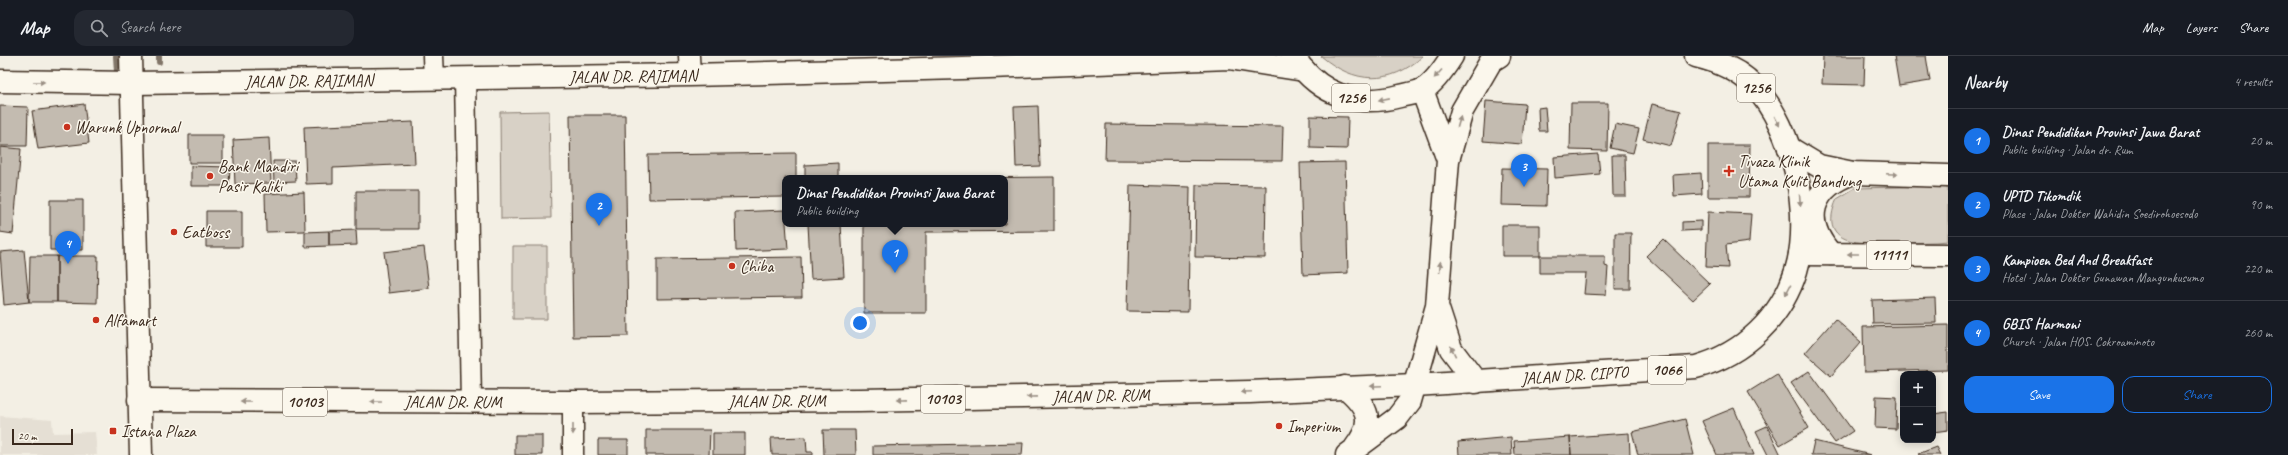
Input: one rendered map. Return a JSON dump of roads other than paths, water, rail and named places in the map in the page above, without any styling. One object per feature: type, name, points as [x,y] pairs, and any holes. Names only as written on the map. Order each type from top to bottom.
[{"type":"main road","points":[[131,56],[140,455]]},
{"type":"main road","points":[[1448,160],[1422,90],[1429,85],[1452,56]]},
{"type":"main road","points":[[1350,453],[1397,418],[1410,401],[1437,306],[1448,160],[1462,110],[1491,61],[1499,56]]},
{"type":"main road","name":"1256","points":[[1696,56],[1725,65],[1741,74],[1753,85],[1768,104],[1789,148],[1800,196],[1802,232],[1800,254]]},
{"type":"main road","name":"JALAN DR. RAJIMAN","points":[[0,81],[132,83],[434,80],[690,66],[1231,57],[1299,63]]},
{"type":"main road","name":"1256","points":[[1299,63],[1334,92],[1357,100],[1382,100],[1422,90]]},
{"type":"main road","points":[[1789,148],[1819,166],[1853,173],[1948,176]]},
{"type":"main road","points":[[1831,254],[1819,241],[1814,224],[1815,206],[1823,190],[1836,179],[1853,173]]},
{"type":"main road","name":"11111","points":[[1800,254],[1948,255]]},
{"type":"main road","name":"JALAN DR. CIPTO","points":[[1415,385],[1682,370],[1722,359],[1747,343],[1769,321],[1791,285],[1800,254]]},
{"type":"main road","points":[[1437,306],[1451,349],[1476,382]]},
{"type":"main road","name":"JALAN DR. RUM","points":[[139,400],[573,402],[1074,396],[1250,392],[1415,385]]},
{"type":"main road","points":[[1345,387],[1360,399],[1367,417],[1364,435],[1350,453]]},
{"type":"street","points":[[433,56],[434,80]]},
{"type":"street","points":[[465,78],[471,402]]},
{"type":"street","points":[[573,402],[573,455]]},
{"type":"waterway","points":[[116,56],[117,72]]},
{"type":"waterway","points":[[159,56],[159,62]]},
{"type":"place","name":"Warunk Upnormal","points":[[67,127]]},
{"type":"place","name":"Tivaza Klinik Utama Kulit Bandung","points":[[1729,171]]},
{"type":"place","name":"Bank Mandiri Pasir Kaliki","points":[[210,176]]},
{"type":"place","name":"Kampioen Bed And Breakfast","points":[[1524,187]]},
{"type":"place","name":"UPTD Tikomdik","points":[[599,226]]},
{"type":"place","name":"Eatboss","points":[[174,232]]},
{"type":"place","name":"GBIS Harmoni","points":[[68,264]]},
{"type":"place","name":"Chiba","points":[[732,266]]},
{"type":"place","name":"Dinas Pendidikan Provinsi Jawa Barat","points":[[895,273]]},
{"type":"place","name":"Alfamart","points":[[96,320]]},
{"type":"place","name":"Imperium","points":[[1279,426]]},
{"type":"place","name":"Istana Plaza","points":[[113,431]]}]
